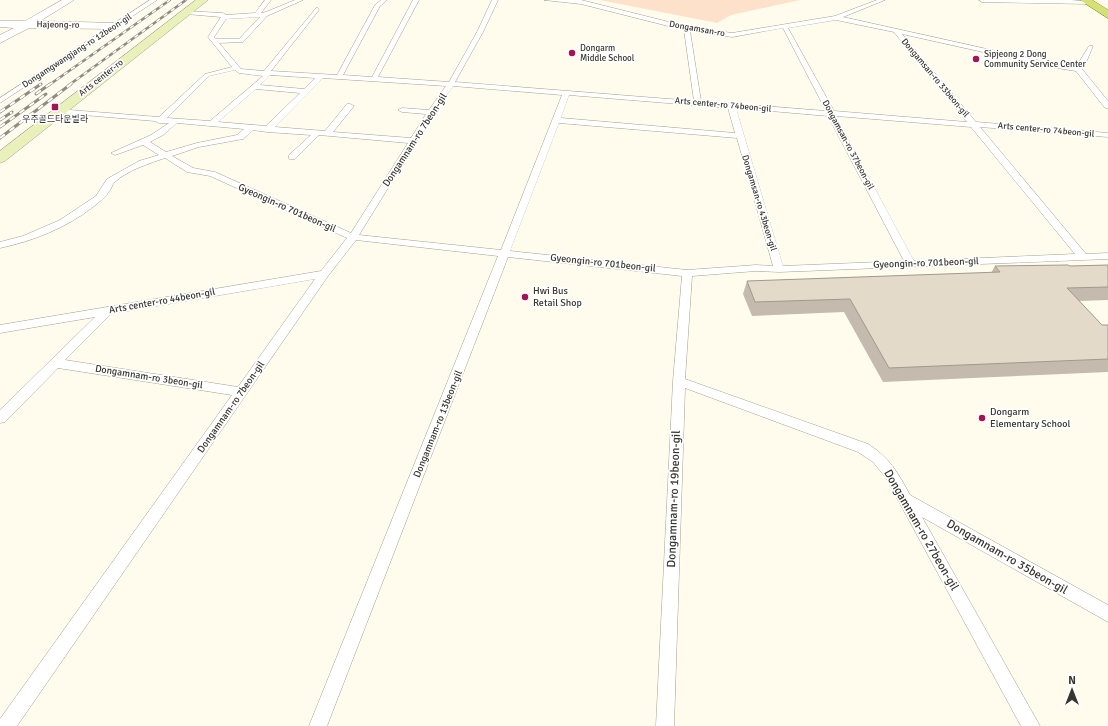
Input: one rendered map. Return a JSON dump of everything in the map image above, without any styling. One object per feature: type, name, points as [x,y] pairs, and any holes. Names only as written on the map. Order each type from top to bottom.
[{"type":"main road","points":[[1087,1],[1108,15]]},
{"type":"street","points":[[0,40],[69,0]]},
{"type":"street","name":"Arts center-ro","points":[[0,158],[203,0]]},
{"type":"street","name":"Hajeong-ro","points":[[0,24],[116,26]]},
{"type":"lane","name":"Dongamgwangjang-ro 12beon-gil","points":[[0,101],[154,0]]},
{"type":"lane","points":[[257,14],[268,0]]},
{"type":"lane","points":[[186,12],[219,13],[224,17],[267,14],[300,0]]},
{"type":"lane","points":[[339,77],[378,4],[384,0]]},
{"type":"lane","points":[[374,79],[416,0]]},
{"type":"lane","name":"Dongamnam-ro 7beon-gil","points":[[6,726],[324,274],[353,237],[431,112],[452,84],[480,32],[495,0]]},
{"type":"lane","name":"Dongamsan-ro","points":[[547,0],[581,1],[687,28],[732,35],[836,18],[882,0]]},
{"type":"lane","points":[[982,0],[1087,1]]},
{"type":"lane","points":[[210,125],[267,76],[266,73],[317,9]]},
{"type":"lane","points":[[214,41],[241,41],[264,16],[257,14]]},
{"type":"lane","points":[[159,121],[207,75],[234,68],[211,37],[224,17]]},
{"type":"lane","name":"Dongamsan-ro 33beon-gil","points":[[836,18],[1050,65],[1078,69]]},
{"type":"lane","name":"Dongamsan-ro 37beon-gil","points":[[785,27],[911,264]]},
{"type":"lane","points":[[687,28],[698,103]]},
{"type":"lane","name":"Dongamsan-ro 33beon-gil","points":[[896,31],[973,125]]},
{"type":"lane","points":[[1091,47],[1082,65],[1078,69],[1108,106]]},
{"type":"lane","name":"Arts center-ro 74beon-gil","points":[[234,68],[239,71],[567,92],[1108,135]]},
{"type":"lane","points":[[267,130],[321,76]]},
{"type":"lane","points":[[254,87],[306,91]]},
{"type":"lane","name":"Dongamnam-ro 13beon-gil","points":[[318,726],[567,92]]},
{"type":"lane","name":"Dongamsan-ro 43beon-gil","points":[[731,105],[779,269]]},
{"type":"lane","points":[[326,135],[350,106]]},
{"type":"lane","points":[[402,110],[431,112]]},
{"type":"lane","points":[[60,111],[159,121],[413,141]]},
{"type":"lane","points":[[555,120],[740,136]]},
{"type":"lane","points":[[115,153],[145,143],[163,133],[174,122]]},
{"type":"lane","points":[[973,125],[1083,257]]},
{"type":"lane","points":[[0,245],[30,237],[79,212],[99,198],[109,186],[110,181],[142,163],[197,145],[240,137],[250,128]]},
{"type":"lane","points":[[292,157],[316,134]]},
{"type":"lane","name":"Gyeongin-ro 701beon-gil","points":[[145,143],[190,170],[212,174],[353,237],[687,272],[756,268],[779,269],[1108,256]]},
{"type":"lane","name":"Dongamnam-ro 19beon-gil","points":[[665,726],[679,381],[687,272]]},
{"type":"lane","name":"Arts center-ro 44beon-gil","points":[[0,329],[324,274]]},
{"type":"lane","points":[[0,418],[108,310]]},
{"type":"lane","name":"Dongamnam-ro 3beon-gil","points":[[55,363],[242,392]]},
{"type":"lane","name":"Dongamnam-ro 27beon-gil","points":[[679,381],[863,448],[878,458],[891,474],[1031,726]]},
{"type":"lane","name":"Dongamnam-ro 35beon-gil","points":[[905,499],[1108,614]]},
{"type":"shaded area","points":[[600,0],[800,0],[731,15],[717,23]]},
{"type":"building","points":[[1108,265],[1108,287],[1067,288],[1102,325],[1108,325],[1108,359],[889,368],[850,299],[755,302],[747,281],[1000,272],[995,266]]},
{"type":"railway","points":[[49,85],[170,0]]},
{"type":"railway","points":[[69,85],[186,0]]},
{"type":"railway","points":[[0,112],[41,84],[39,85]]},
{"type":"railway","points":[[36,94],[50,84]]},
{"type":"railway","points":[[0,138],[71,84]]},
{"type":"railway","points":[[0,127],[46,94]]},
{"type":"railway","points":[[0,120],[12,112]]},
{"type":"place","name":"Dongarm Middle School","points":[[572,53]]},
{"type":"place","name":"Sipjeong 2 Dong Community Service Center","points":[[976,59]]},
{"type":"place","name":"우주골드타운빌라","points":[[55,107]]},
{"type":"place","name":"Hwi Bus Retail Shop","points":[[525,297]]},
{"type":"place","name":"Dongarm Elementary School","points":[[982,418]]}]
